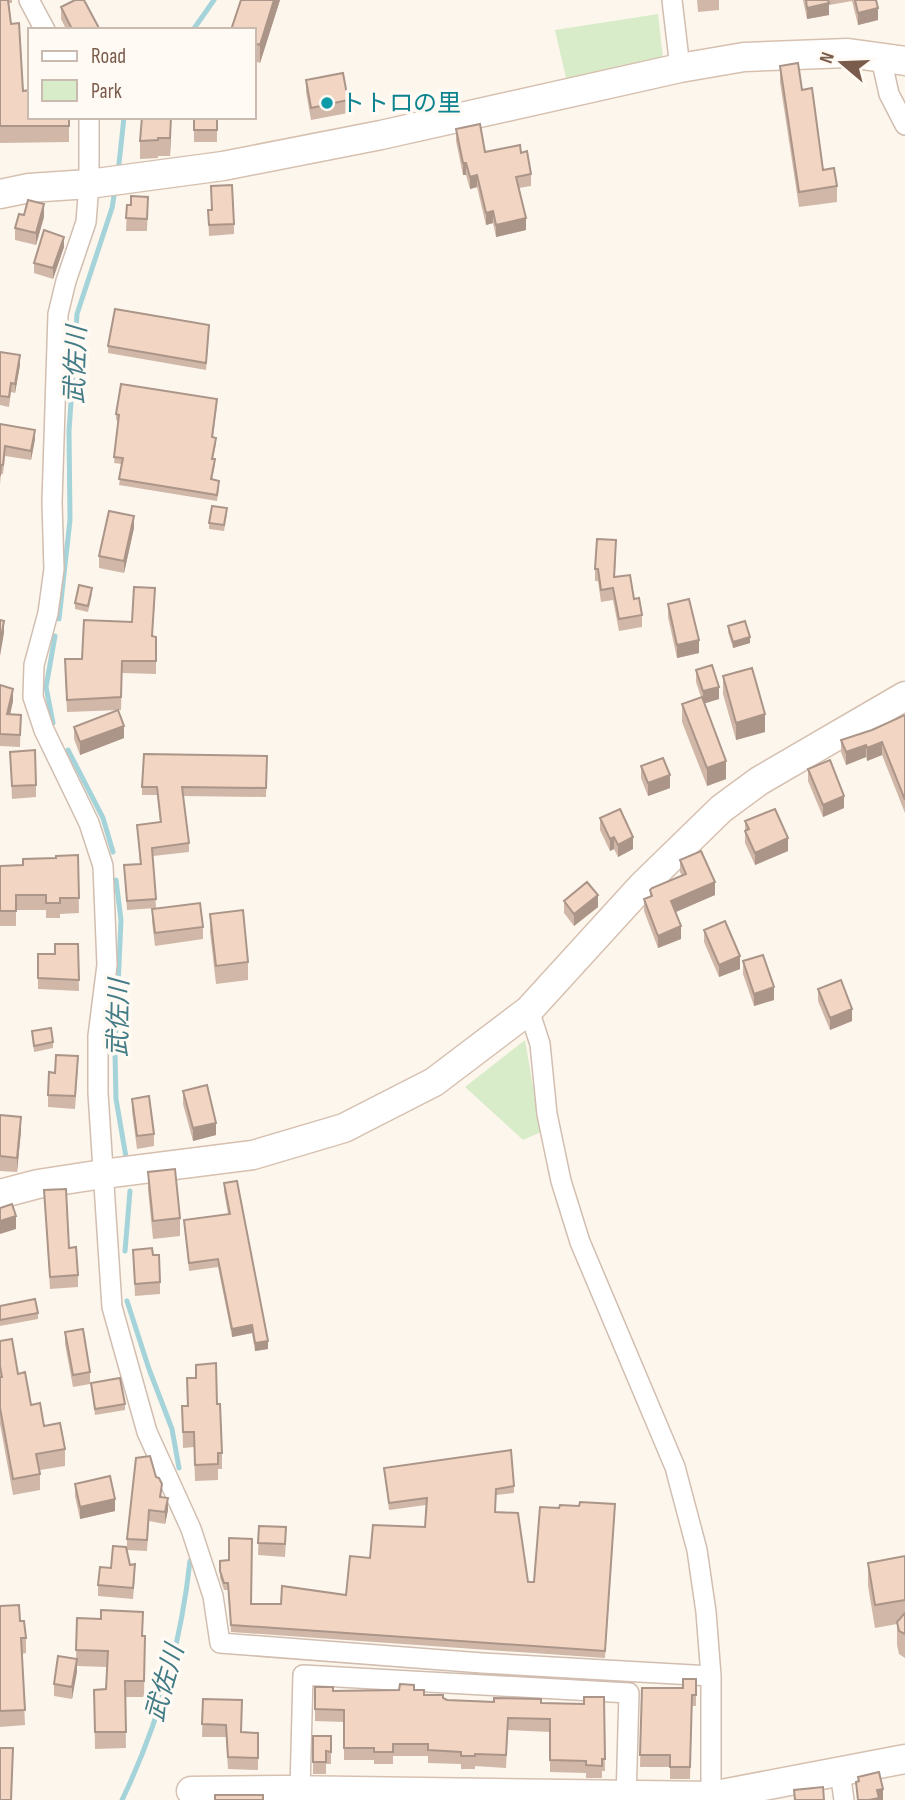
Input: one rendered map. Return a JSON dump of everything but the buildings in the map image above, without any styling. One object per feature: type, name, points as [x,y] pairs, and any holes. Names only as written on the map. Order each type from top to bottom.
[{"type":"street","points":[[29,0],[44,28]]},
{"type":"street","points":[[672,0],[680,68]]},
{"type":"street","points":[[0,194],[29,188],[223,166],[680,68],[757,57],[848,53],[893,59],[889,94],[905,125]]},
{"type":"street","points":[[90,119],[106,181],[86,222],[58,314],[52,502],[54,569],[48,613],[34,665],[33,697],[44,730],[89,823],[103,866],[107,965],[98,1036],[98,1093],[112,1307],[147,1432],[191,1529],[213,1596],[220,1643],[482,1663],[711,1676]]},
{"type":"street","points":[[0,1194],[38,1184],[253,1155],[344,1128],[434,1082],[529,1010],[643,885],[721,809],[769,775],[905,696]]},
{"type":"street","points":[[529,1010],[540,1044],[547,1114],[561,1181],[576,1230],[674,1467],[688,1511],[706,1612],[711,1676],[711,1798]]},
{"type":"street","points":[[289,1793],[303,1675],[629,1693],[626,1798]]},
{"type":"street","points":[[191,1791],[459,1797],[711,1798],[905,1759]]},
{"type":"street","points":[[840,1772],[844,1800]]},
{"type":"green space","points":[[658,14],[663,58],[566,78],[555,30]]},
{"type":"green space","points":[[525,1040],[541,1132],[523,1140],[465,1087]]},
{"type":"waterway","name":"武佐川","points":[[194,28],[214,0]]},
{"type":"waterway","name":"武佐川","points":[[118,173],[124,119]]},
{"type":"waterway","name":"武佐川","points":[[59,619],[70,520],[69,431],[77,314],[112,208],[115,190]]},
{"type":"waterway","name":"武佐川","points":[[53,723],[46,687],[55,636]]},
{"type":"waterway","name":"武佐川","points":[[68,750],[103,818],[113,852]]},
{"type":"waterway","name":"武佐川","points":[[116,880],[121,920],[115,1053],[116,1099],[126,1157]]},
{"type":"waterway","name":"武佐川","points":[[125,1251],[130,1191]]},
{"type":"waterway","name":"武佐川","points":[[127,1301],[172,1429],[179,1468]]},
{"type":"waterway","name":"武佐川","points":[[122,1800],[147,1743],[166,1683],[181,1622],[190,1561]]},
{"type":"place","name":"トトロの里","points":[[327,103]]}]
